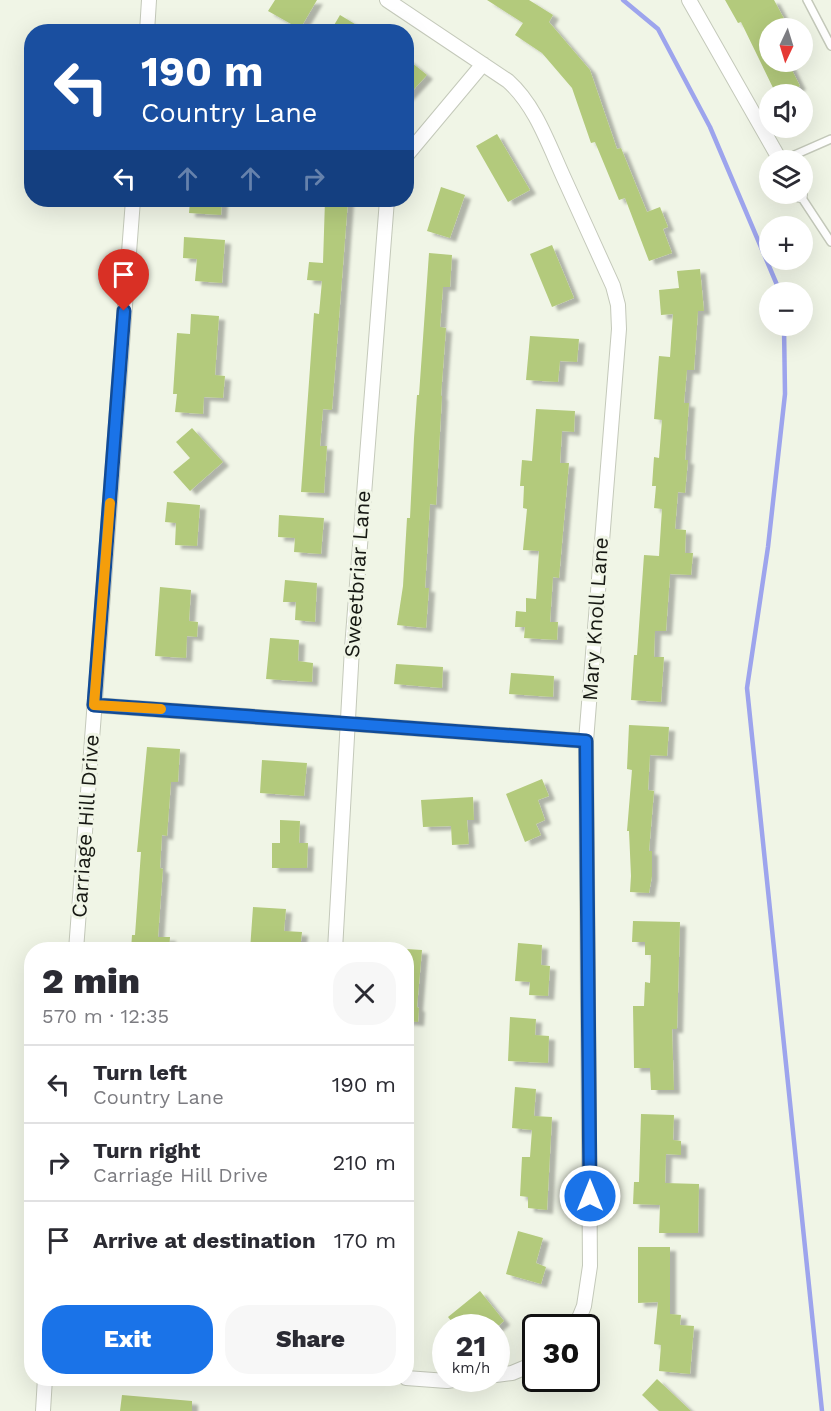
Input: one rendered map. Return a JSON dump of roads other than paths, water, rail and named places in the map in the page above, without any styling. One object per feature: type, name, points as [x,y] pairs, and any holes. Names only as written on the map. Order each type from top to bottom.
[{"type":"street","points":[[148,24],[149,0]]},
{"type":"street","name":"Mary Knoll Lane","points":[[387,0],[519,90],[528,102],[613,286],[618,305],[619,329],[586,741],[590,1266],[581,1314]]},
{"type":"street","points":[[688,0],[775,150]]},
{"type":"street","points":[[414,146],[483,64]]},
{"type":"street","name":"Carriage Hill Drive","points":[[77,942],[132,207]]},
{"type":"street","name":"Sweetbriar Lane","points":[[335,942],[346,723],[386,207]]},
{"type":"street","points":[[94,705],[586,741]]},
{"type":"street","points":[[414,1379],[432,1380]]},
{"type":"street","points":[[43,1411],[45,1386]]},
{"type":"lane","points":[[807,0],[831,46]]},
{"type":"lane","points":[[805,150],[831,139]]},
{"type":"lane","points":[[806,204],[831,242]]},
{"type":"waterway","points":[[623,0],[658,29],[710,127],[776,282]]},
{"type":"waterway","points":[[784,336],[785,394],[768,547],[747,688],[822,1411]]}]
